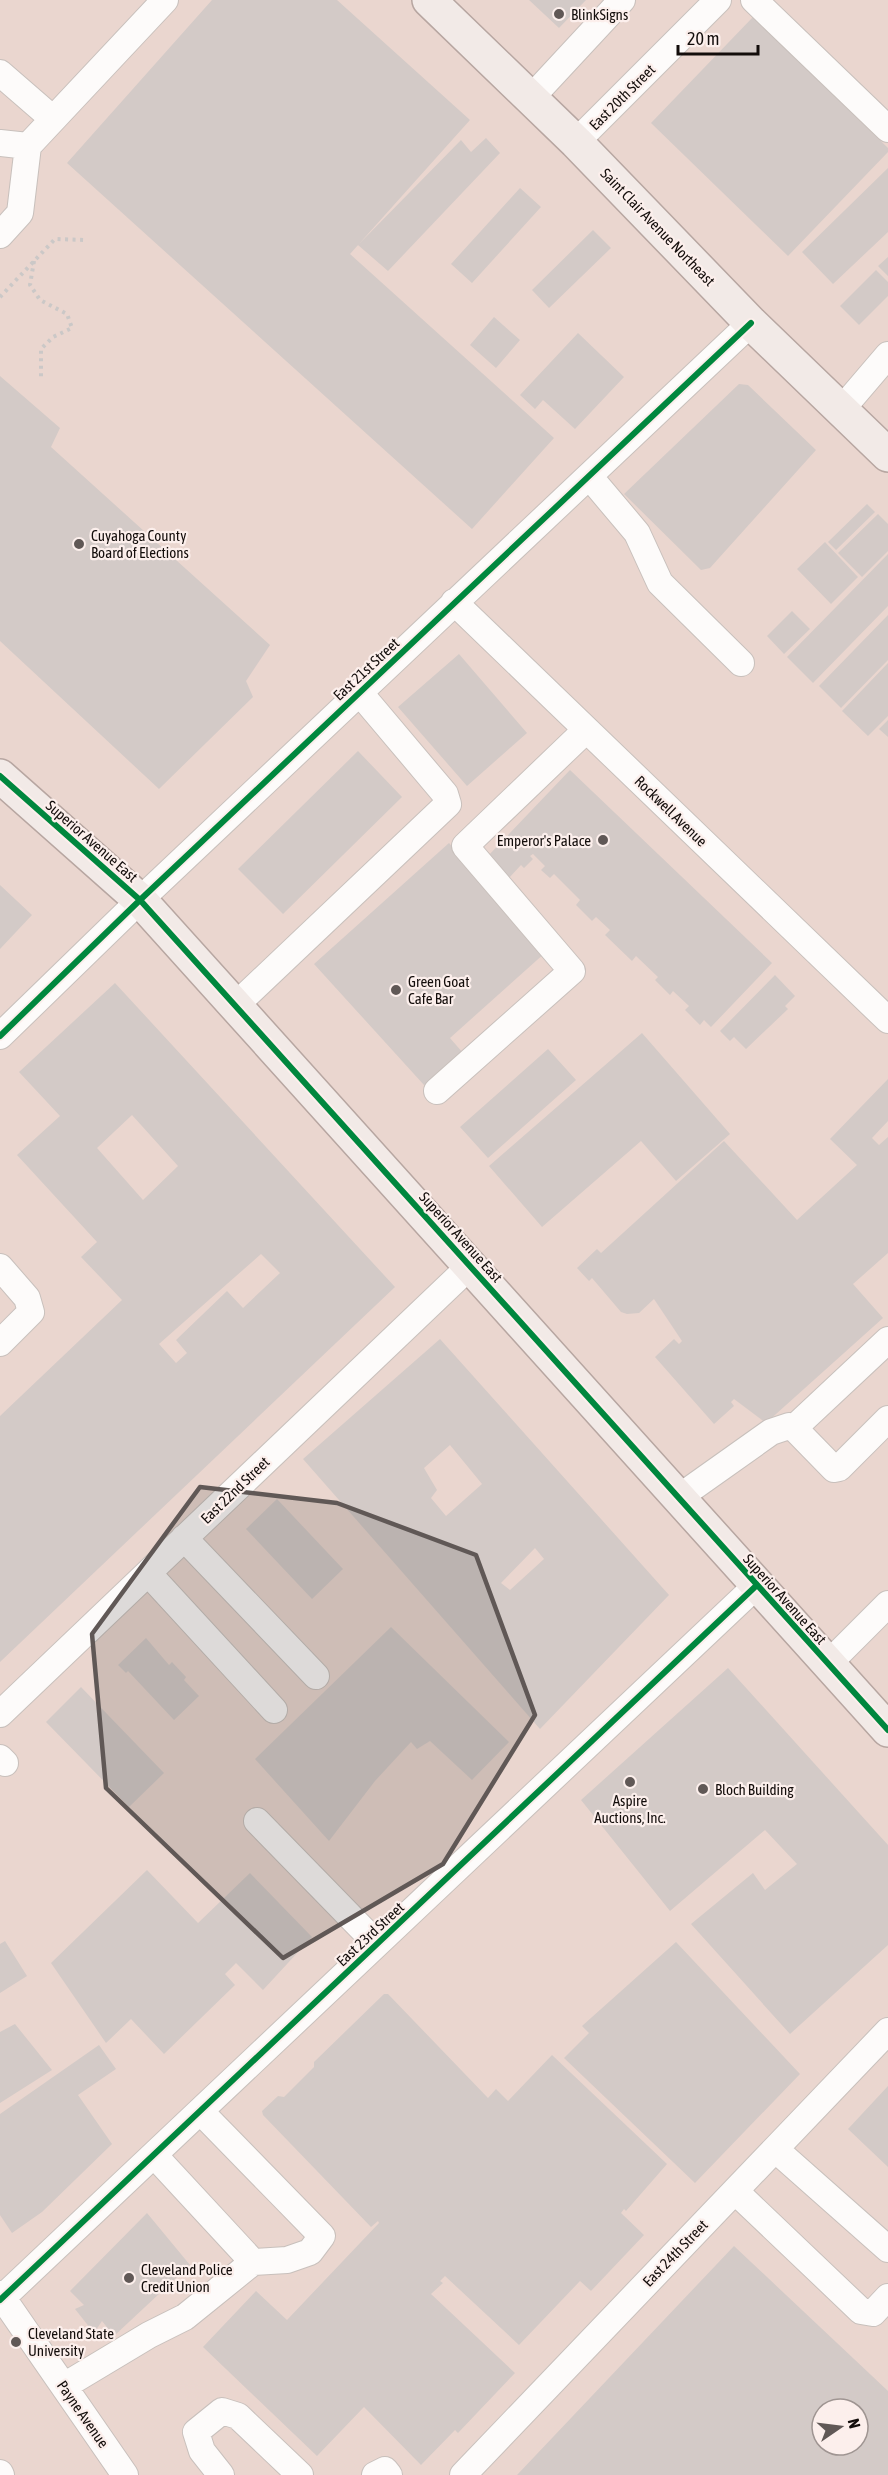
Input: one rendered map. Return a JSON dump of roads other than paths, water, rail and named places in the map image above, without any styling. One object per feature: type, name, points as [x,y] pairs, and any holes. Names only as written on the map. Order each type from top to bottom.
[{"type":"main road","name":"Saint Clair Avenue Northeast","points":[[429,0],[576,142],[751,323],[888,455]]},
{"type":"main road","name":"Superior Avenue East","points":[[0,776],[140,900],[888,1730]]},
{"type":"street","points":[[0,235],[20,213],[28,146],[165,0]]},
{"type":"street","points":[[530,99],[622,0]]},
{"type":"street","name":"East 20th Street","points":[[576,142],[718,0]]},
{"type":"street","points":[[754,0],[888,129]]},
{"type":"street","points":[[0,73],[53,119]]},
{"type":"street","points":[[0,143],[28,146]]},
{"type":"street","name":"East 21st Street","points":[[0,1036],[359,692],[751,323]]},
{"type":"street","points":[[841,410],[888,355]]},
{"type":"street","points":[[589,476],[637,532],[660,583],[741,663]]},
{"type":"street","name":"Rockwell Avenue","points":[[454,602],[888,1020]]},
{"type":"street","points":[[236,1005],[448,804],[445,794],[359,692]]},
{"type":"street","points":[[437,1091],[572,971],[465,846],[586,730]]},
{"type":"street","name":"East 22nd Street","points":[[0,1714],[471,1265]]},
{"type":"street","points":[[0,1267],[27,1298],[31,1312],[0,1343]]},
{"type":"street","points":[[794,1428],[888,1340]]},
{"type":"street","points":[[678,1498],[771,1432],[789,1426],[794,1428],[834,1469],[839,1468],[888,1419]]},
{"type":"street","points":[[184,1538],[316,1676]]},
{"type":"street","points":[[148,1573],[274,1710]]},
{"type":"street","name":"East 23rd Street","points":[[1,2298],[757,1586]]},
{"type":"street","points":[[828,1664],[888,1605]]},
{"type":"street","points":[[257,1821],[377,1944]]},
{"type":"street","name":"East 24th Street","points":[[463,2475],[888,2031]]},
{"type":"street","points":[[64,2386],[149,2335],[185,2317],[253,2262],[287,2260],[310,2252],[322,2236],[200,2111]]},
{"type":"street","points":[[775,2149],[888,2249]]},
{"type":"street","points":[[154,2155],[253,2262]]},
{"type":"street","points":[[735,2191],[861,2311],[873,2313],[888,2297]]},
{"type":"street","name":"Payne Avenue","points":[[1,2298],[125,2475]]},
{"type":"street","points":[[221,2475],[202,2451],[196,2432],[222,2412],[238,2416],[300,2475]]},
{"type":"street","points":[[375,2475],[385,2470],[389,2475]]},
{"type":"place","name":"BlinkSigns","points":[[559,14]]},
{"type":"place","name":"Cuyahoga County Board of Elections","points":[[79,544]]},
{"type":"place","name":"Emperor's Palace","points":[[603,840]]},
{"type":"place","name":"Green Goat Cafe Bar","points":[[396,990]]},
{"type":"place","name":"Aspire Auctions, Inc.","points":[[630,1782]]},
{"type":"place","name":"Bloch Building","points":[[703,1789]]},
{"type":"place","name":"Cleveland Police Credit Union","points":[[129,2278]]},
{"type":"place","name":"Cleveland State University","points":[[16,2342]]}]
